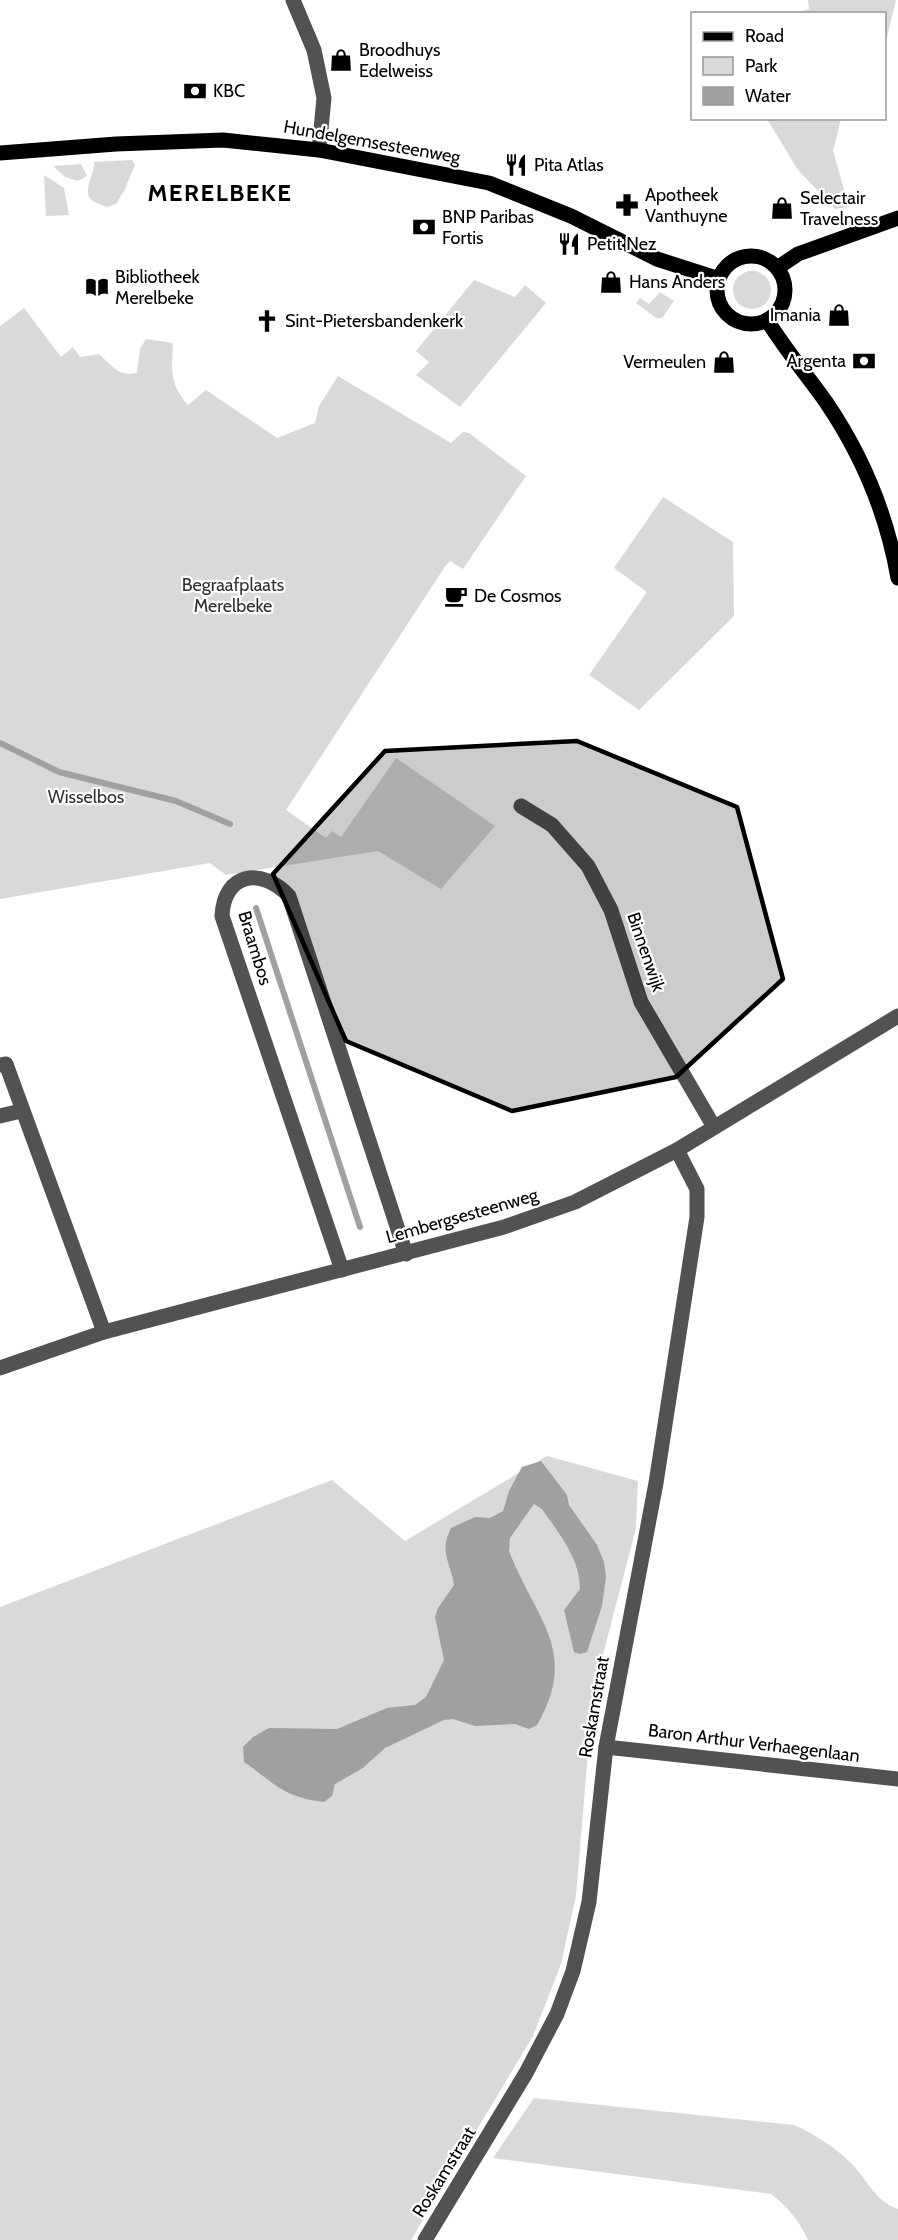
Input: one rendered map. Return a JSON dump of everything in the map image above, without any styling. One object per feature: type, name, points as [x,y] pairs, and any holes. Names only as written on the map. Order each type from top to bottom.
[{"type":"main road","name":"Hundelgemsesteenweg","points":[[0,153],[116,144],[223,140],[319,150],[489,183],[572,216],[657,259],[719,279]]},
{"type":"main road","points":[[777,268],[798,254],[898,218]]},
{"type":"main road","points":[[744,256],[758,257],[777,268],[783,279],[785,292],[777,312],[767,320],[755,324],[732,319],[724,311],[718,300],[719,279],[734,261],[744,256]]},
{"type":"main road","points":[[767,320],[792,359],[826,402],[856,452],[881,512],[898,578]]},
{"type":"street","points":[[292,0],[314,50],[324,98],[319,150]]},
{"type":"street","name":"Binnenwijk","points":[[521,806],[552,825],[588,866],[611,910],[641,1002],[714,1127]]},
{"type":"street","name":"Braambos","points":[[342,1270],[222,916],[226,895],[232,886],[247,878],[264,878],[280,886],[289,896],[406,1254]]},
{"type":"street","name":"Lembergsesteenweg","points":[[0,1368],[104,1332],[504,1227],[574,1202],[677,1150],[898,1016]]},
{"type":"street","points":[[0,1065],[6,1064],[21,1111],[104,1332]]},
{"type":"street","points":[[0,1116],[21,1111]]},
{"type":"street","name":"Roskamstraat","points":[[424,2240],[513,2097],[557,2014],[565,1993],[589,1902],[606,1747],[656,1483],[697,1217],[697,1190],[677,1150]]},
{"type":"street","name":"Baron Arthur Verhaegenlaan","points":[[606,1747],[898,1779]]},
{"type":"highlighted area","points":[[577,741],[737,807],[783,979],[676,1077],[512,1111],[346,1041],[273,874],[385,751]]},
{"type":"green space","points":[[808,0],[896,0],[886,41],[886,12],[799,12],[809,9]]},
{"type":"green space","points":[[768,120],[841,120],[833,151],[849,207],[835,209],[798,170]]},
{"type":"green space","points":[[132,160],[135,165],[116,204],[107,207],[94,202],[89,197],[88,187],[94,162]]},
{"type":"green space","points":[[81,164],[87,176],[78,181],[65,177],[53,166]]},
{"type":"green space","points":[[44,175],[64,188],[69,215],[46,216]]},
{"type":"green space","points":[[752,271],[765,277],[771,290],[765,303],[752,309],[739,303],[733,290],[739,277]]},
{"type":"green space","points":[[474,280],[515,297],[525,285],[546,303],[460,407],[416,375],[429,362],[416,351]]},
{"type":"green space","points":[[660,292],[674,301],[662,318],[656,318],[636,303],[640,298],[649,304]]},
{"type":"green space","name":"Begraafplaats Merelbeke","points":[[24,308],[61,357],[73,347],[80,357],[99,354],[116,370],[126,374],[137,373],[140,349],[146,339],[173,343],[173,376],[178,390],[188,405],[206,390],[277,438],[315,423],[319,406],[338,376],[451,443],[463,432],[469,433],[526,476],[463,569],[450,561],[446,565],[286,810],[326,838],[332,831],[341,837],[396,758],[495,826],[441,889],[378,851],[226,875],[210,863],[0,899],[0,326]]},
{"type":"green space","points":[[663,497],[733,542],[734,616],[639,710],[589,675],[647,592],[614,568]]},
{"type":"green space","points":[[547,1456],[638,1481],[636,1528],[593,1693],[576,1896],[561,1964],[533,2036],[411,2240],[0,2240],[0,1607],[332,1480],[405,1541]]},
{"type":"green space","points":[[534,2098],[794,2125],[818,2137],[839,2152],[883,2201],[898,2209],[898,2240],[808,2240],[792,2215],[771,2194],[493,2158]]},
{"type":"water","points":[[541,1461],[567,1495],[569,1505],[597,1545],[604,1562],[606,1577],[602,1606],[587,1652],[580,1654],[574,1652],[564,1610],[580,1589],[576,1567],[567,1547],[542,1509],[534,1504],[510,1538],[509,1551],[541,1616],[554,1655],[554,1676],[549,1699],[537,1725],[529,1729],[515,1724],[475,1726],[453,1719],[444,1720],[385,1748],[363,1768],[335,1784],[332,1796],[324,1802],[289,1793],[244,1762],[243,1747],[253,1737],[269,1728],[337,1729],[387,1708],[415,1705],[426,1697],[444,1660],[435,1617],[438,1608],[454,1585],[446,1556],[446,1544],[451,1528],[475,1517],[490,1518],[503,1511],[509,1491],[522,1467]]},
{"type":"waterway","points":[[0,743],[59,772],[176,801],[230,824]]},
{"type":"waterway","points":[[256,908],[360,1227]]},
{"type":"place","name":"Broodhuys Edelweiss","points":[[341,60]]},
{"type":"place","name":"KBC","points":[[195,91]]},
{"type":"place","name":"Pita Atlas","points":[[516,165]]},
{"type":"place","name":"Apotheek Vanthuyne","points":[[627,205]]},
{"type":"place","name":"Selectair Travelness","points":[[782,208]]},
{"type":"place","name":"BNP Paribas Fortis","points":[[424,227]]},
{"type":"place","name":"Petit Nez","points":[[569,244]]},
{"type":"place","name":"Hans Anders","points":[[611,282]]},
{"type":"place","name":"Bibliotheek Merelbeke","points":[[97,287]]},
{"type":"place","name":"Imania","points":[[839,315]]},
{"type":"place","name":"Sint-Pietersbandenkerk","points":[[267,321]]},
{"type":"place","name":"Argenta","points":[[864,361]]},
{"type":"place","name":"Vermeulen","points":[[724,362]]},
{"type":"place","name":"De Cosmos","points":[[456,596]]},
{"type":"district","name":"MERELBEKE","points":[[220,193]]},
{"type":"park label","name":"Wisselbos","points":[[86,797]]}]
